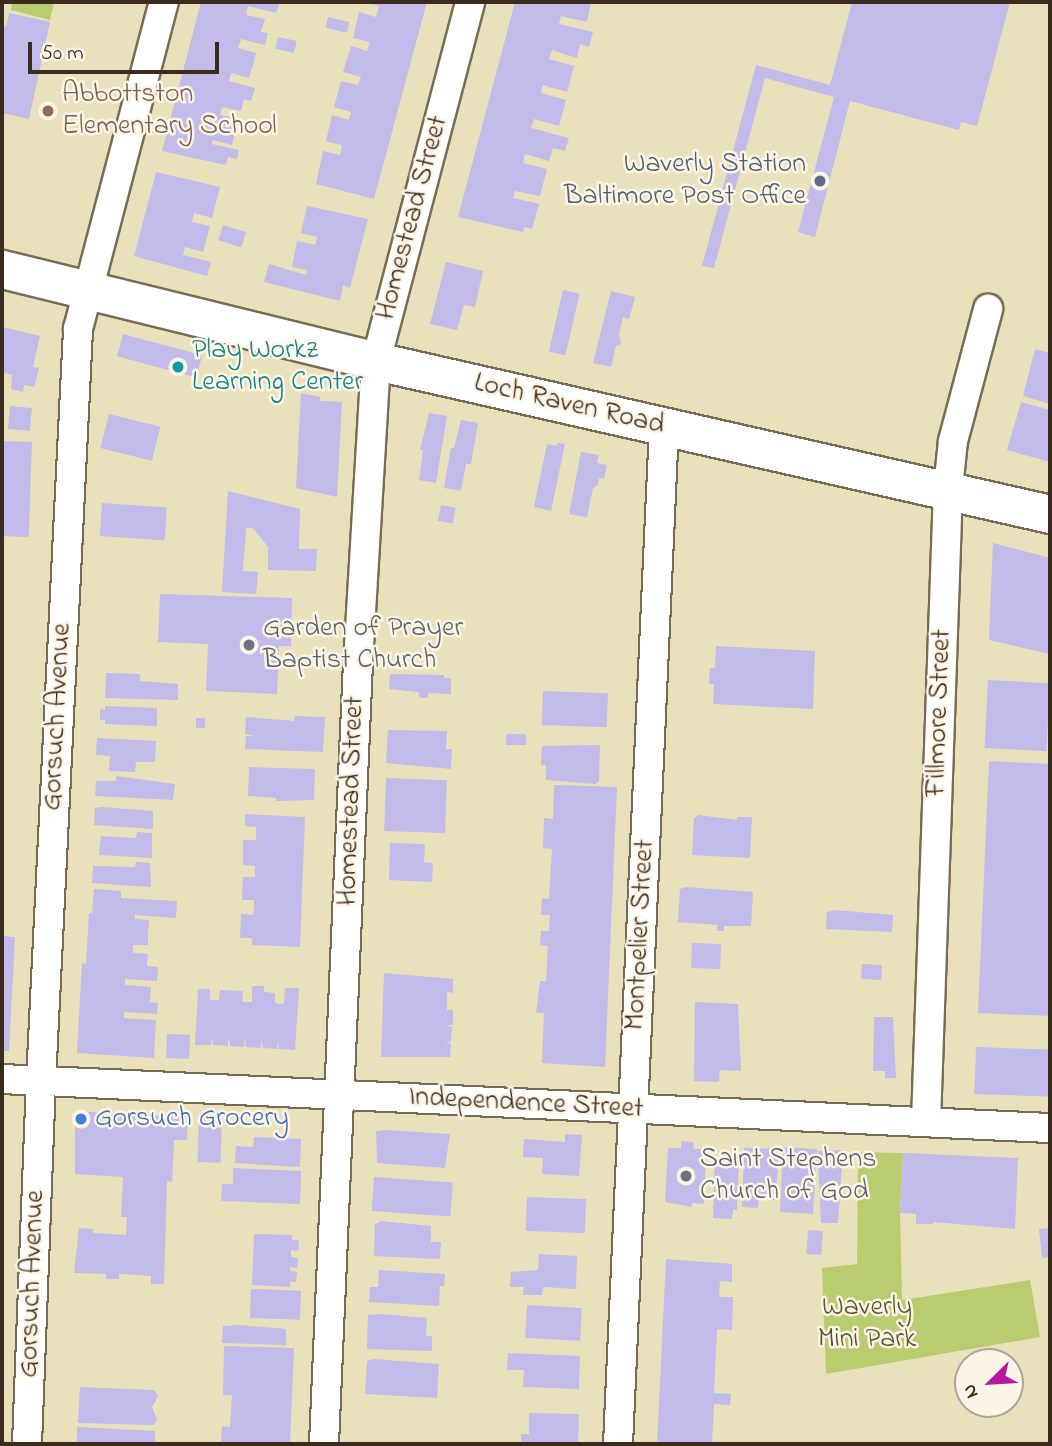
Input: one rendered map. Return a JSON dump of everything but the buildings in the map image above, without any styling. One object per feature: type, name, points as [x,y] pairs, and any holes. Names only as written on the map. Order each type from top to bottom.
[{"type":"main road","name":"Loch Raven Road","points":[[2,269],[376,361],[1050,514]]},
{"type":"street","name":"Gorsuch Avenue","points":[[27,1444],[41,1081],[78,329],[164,2]]},
{"type":"street","name":"Homestead Street","points":[[324,1444],[358,663],[376,361],[470,2]]},
{"type":"street","name":"Fillmore Street","points":[[926,1122],[948,489],[953,441],[988,309]]},
{"type":"street","name":"Montpelier Street","points":[[618,1444],[664,426]]},
{"type":"street","name":"Independence Street","points":[[2,1079],[1050,1128]]},
{"type":"green space","points":[[12,2],[54,2],[50,20],[11,10]]},
{"type":"green space","name":"Waverly Mini Park","points":[[858,1152],[903,1153],[900,1213],[902,1300],[1030,1280],[1040,1337],[976,1348],[954,1348],[954,1352],[826,1374],[822,1268],[857,1264]]},
{"type":"place","name":"Abbottston Elementary School","points":[[48,111]]},
{"type":"place","name":"Waverly Station Baltimore Post Office","points":[[820,181]]},
{"type":"place","name":"Play Workz Learning Center","points":[[178,367]]},
{"type":"place","name":"Garden of Prayer Baptist Church","points":[[249,645]]},
{"type":"place","name":"Gorsuch Grocery","points":[[81,1119]]},
{"type":"place","name":"Saint Stephens Church of God","points":[[686,1176]]}]
